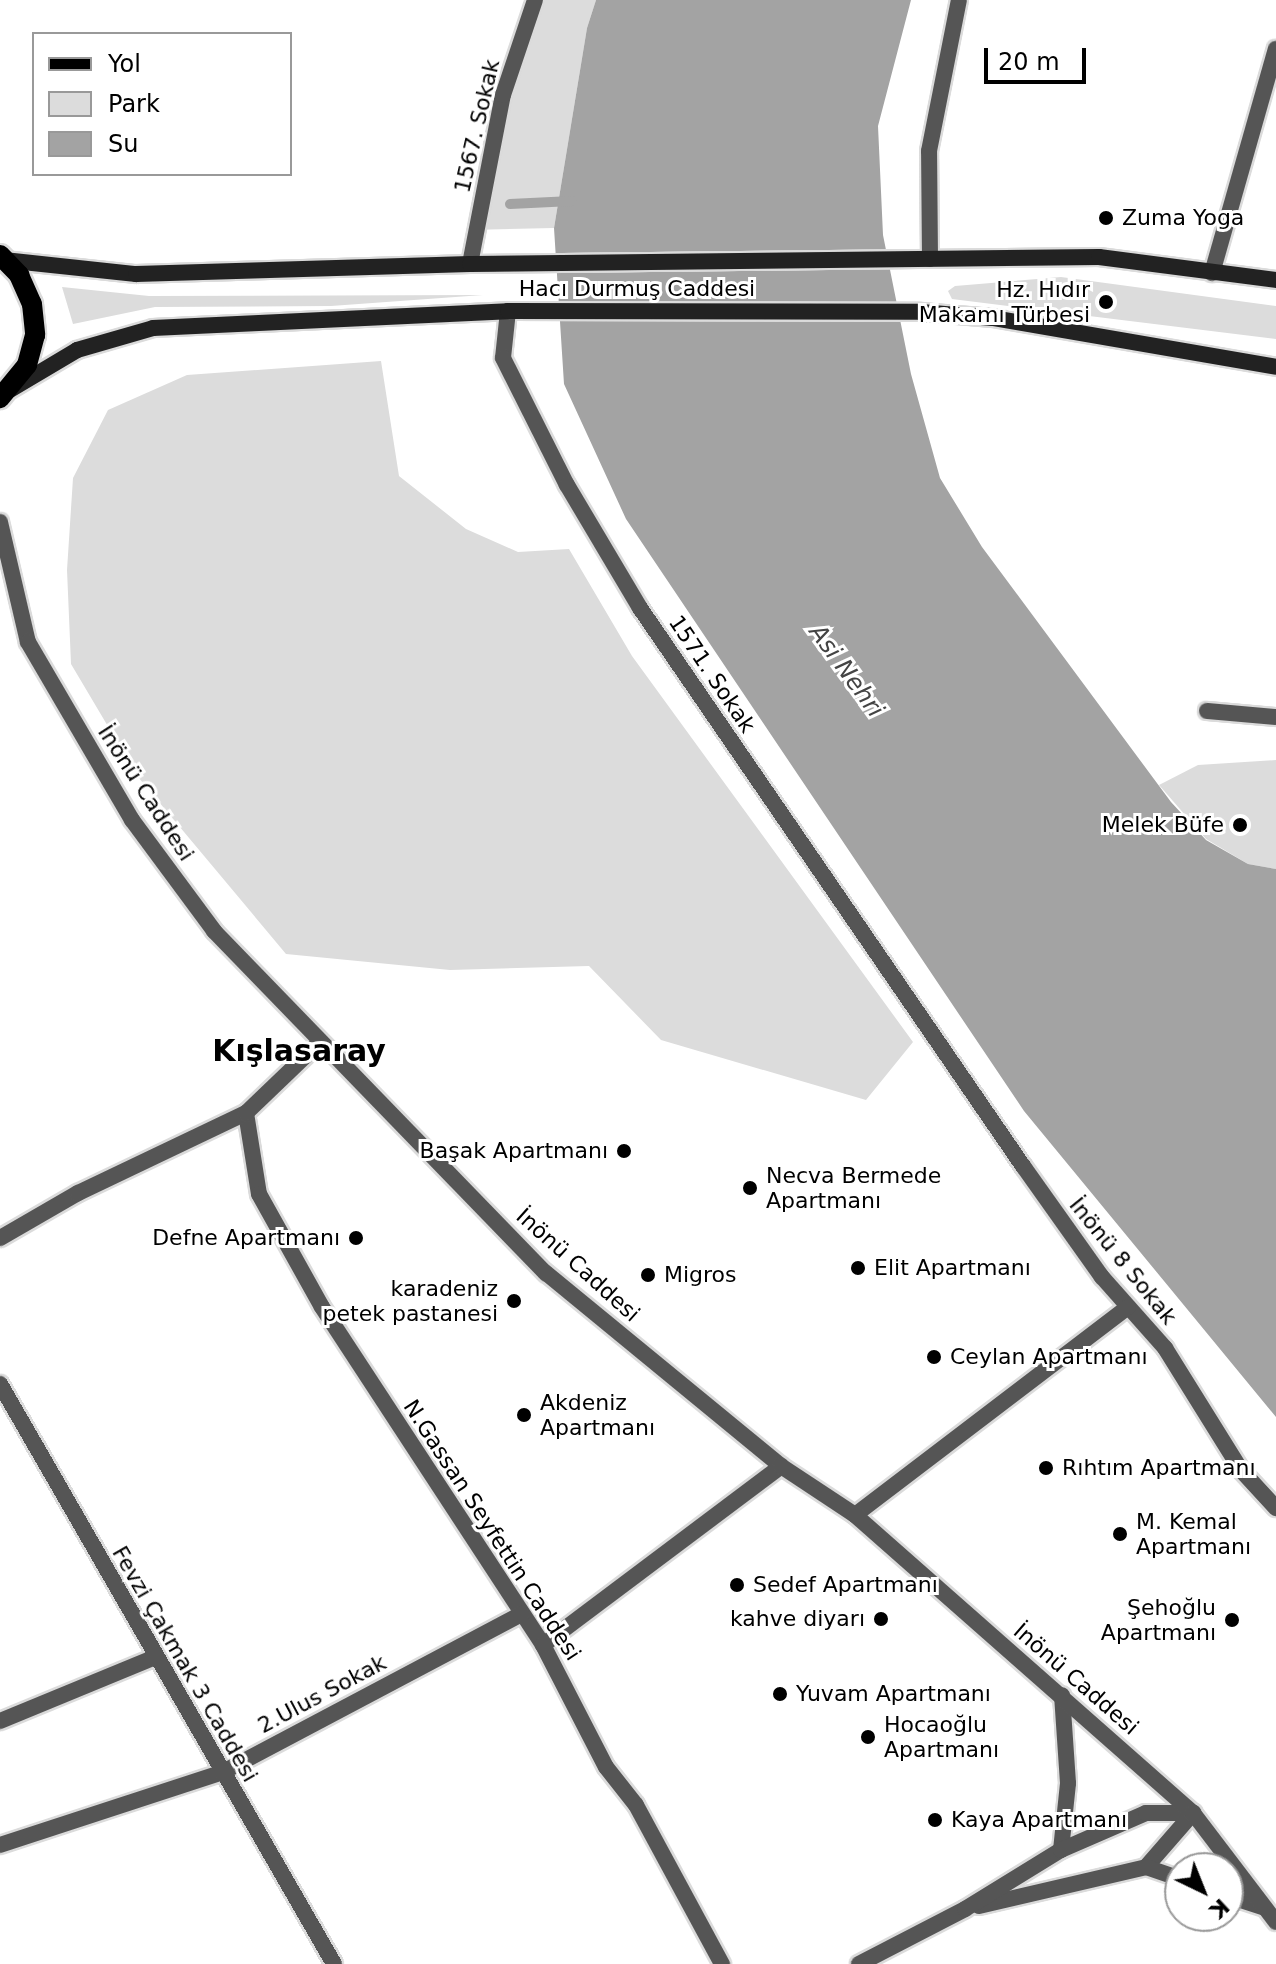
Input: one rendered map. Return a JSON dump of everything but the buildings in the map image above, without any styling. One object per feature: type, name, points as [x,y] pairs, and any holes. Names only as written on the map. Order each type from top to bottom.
[{"type":"main road","name":"Hacı Durmuş Caddesi","points":[[2,258],[136,274],[470,264],[1099,257],[1276,280]]},
{"type":"main road","points":[[2,258],[19,275],[32,304],[35,335],[27,365],[4,394]]},
{"type":"main road","name":"Hacı Durmuş Caddesi","points":[[4,394],[77,350],[153,328],[508,311],[921,312],[1055,328],[1276,367]]},
{"type":"street","name":"1567. Sokak","points":[[470,264],[503,95],[535,0]]},
{"type":"street","points":[[930,259],[929,151],[959,0]]},
{"type":"street","points":[[1212,273],[1276,49]]},
{"type":"street","name":"1571. Sokak","points":[[508,311],[503,358],[567,485],[640,608],[936,1040]]},
{"type":"street","name":"İnönü Caddesi","points":[[0,522],[28,642],[132,820],[214,931],[319,1043],[546,1273],[781,1466],[855,1515],[1062,1695],[1193,1813],[1276,1922]]},
{"type":"street","points":[[1207,711],[1276,717]]},
{"type":"street","name":"İnönü 8 Sokak","points":[[936,1040],[1093,1265],[1165,1348],[1241,1470],[1276,1508]]},
{"type":"street","points":[[0,1238],[78,1193],[246,1113],[319,1043]]},
{"type":"street","name":"N.Gassan Seyfettin Caddesi","points":[[246,1113],[259,1194],[322,1307],[543,1645],[606,1767],[636,1805],[722,1964]]},
{"type":"street","points":[[855,1515],[1128,1307]]},
{"type":"street","name":"Fevzi Çakmak 3 Caddesi","points":[[0,1384],[153,1658],[334,1964]]},
{"type":"street","points":[[543,1645],[781,1466]]},
{"type":"street","name":"2.Ulus Sokak","points":[[0,1845],[223,1772],[522,1614]]},
{"type":"street","points":[[0,1721],[153,1658]]},
{"type":"street","points":[[1061,1850],[1068,1783],[1062,1695]]},
{"type":"street","points":[[859,1964],[895,1957],[965,1909],[1061,1850],[1146,1813],[1193,1813]]},
{"type":"street","points":[[1146,1867],[1193,1813]]},
{"type":"street","points":[[965,1909],[1146,1867],[1164,1873]]},
{"type":"street","points":[[1244,1901],[1264,1908]]},
{"type":"green space","points":[[529,0],[596,0],[587,28],[554,228],[469,230]]},
{"type":"green space","points":[[1061,277],[1276,306],[1276,339],[952,299],[948,291],[955,286]]},
{"type":"green space","points":[[62,287],[149,296],[483,295],[331,306],[155,307],[73,324]]},
{"type":"green space","points":[[381,361],[399,476],[466,529],[518,552],[569,549],[632,656],[913,1042],[866,1100],[661,1040],[589,966],[450,970],[286,954],[138,777],[71,664],[67,570],[73,478],[108,410],[187,375]]},
{"type":"green space","points":[[1276,760],[1276,869],[1248,864],[1206,839],[1159,785],[1198,765]]},
{"type":"water","name":"Asi Nehri","points":[[596,0],[911,0],[878,126],[883,235],[911,374],[940,478],[982,547],[1171,802],[1206,840],[1248,864],[1276,869],[1276,1417],[1024,1111],[626,519],[564,384],[554,228],[587,28]]},
{"type":"waterway","points":[[510,204],[572,201]]},
{"type":"place","name":"Zuma Yoga","points":[[1106,218]]},
{"type":"place","name":"Hz. Hıdır Makamı Türbesi","points":[[1106,302]]},
{"type":"place","name":"Melek Büfe","points":[[1240,825]]},
{"type":"place","name":"Başak Apartmanı","points":[[624,1151]]},
{"type":"place","name":"Necva Bermede Apartmanı","points":[[750,1188]]},
{"type":"place","name":"Defne Apartmanı","points":[[356,1238]]},
{"type":"place","name":"Elit Apartmanı","points":[[858,1268]]},
{"type":"place","name":"Migros","points":[[648,1275]]},
{"type":"place","name":"karadeniz petek pastanesi","points":[[514,1301]]},
{"type":"place","name":"Ceylan Apartmanı","points":[[934,1357]]},
{"type":"place","name":"Akdeniz Apartmanı","points":[[524,1415]]},
{"type":"place","name":"Rıhtım Apartmanı","points":[[1046,1468]]},
{"type":"place","name":"M. Kemal Apartmanı","points":[[1120,1534]]},
{"type":"place","name":"Sedef Apartmanı","points":[[737,1585]]},
{"type":"place","name":"kahve diyarı","points":[[881,1619]]},
{"type":"place","name":"Şehoğlu Apartmanı","points":[[1232,1620]]},
{"type":"place","name":"Yuvam Apartmanı","points":[[780,1694]]},
{"type":"place","name":"Hocaoğlu Apartmanı","points":[[868,1737]]},
{"type":"place","name":"Kaya Apartmanı","points":[[935,1820]]},
{"type":"district","name":"Kışlasaray","points":[[299,1051]]}]
